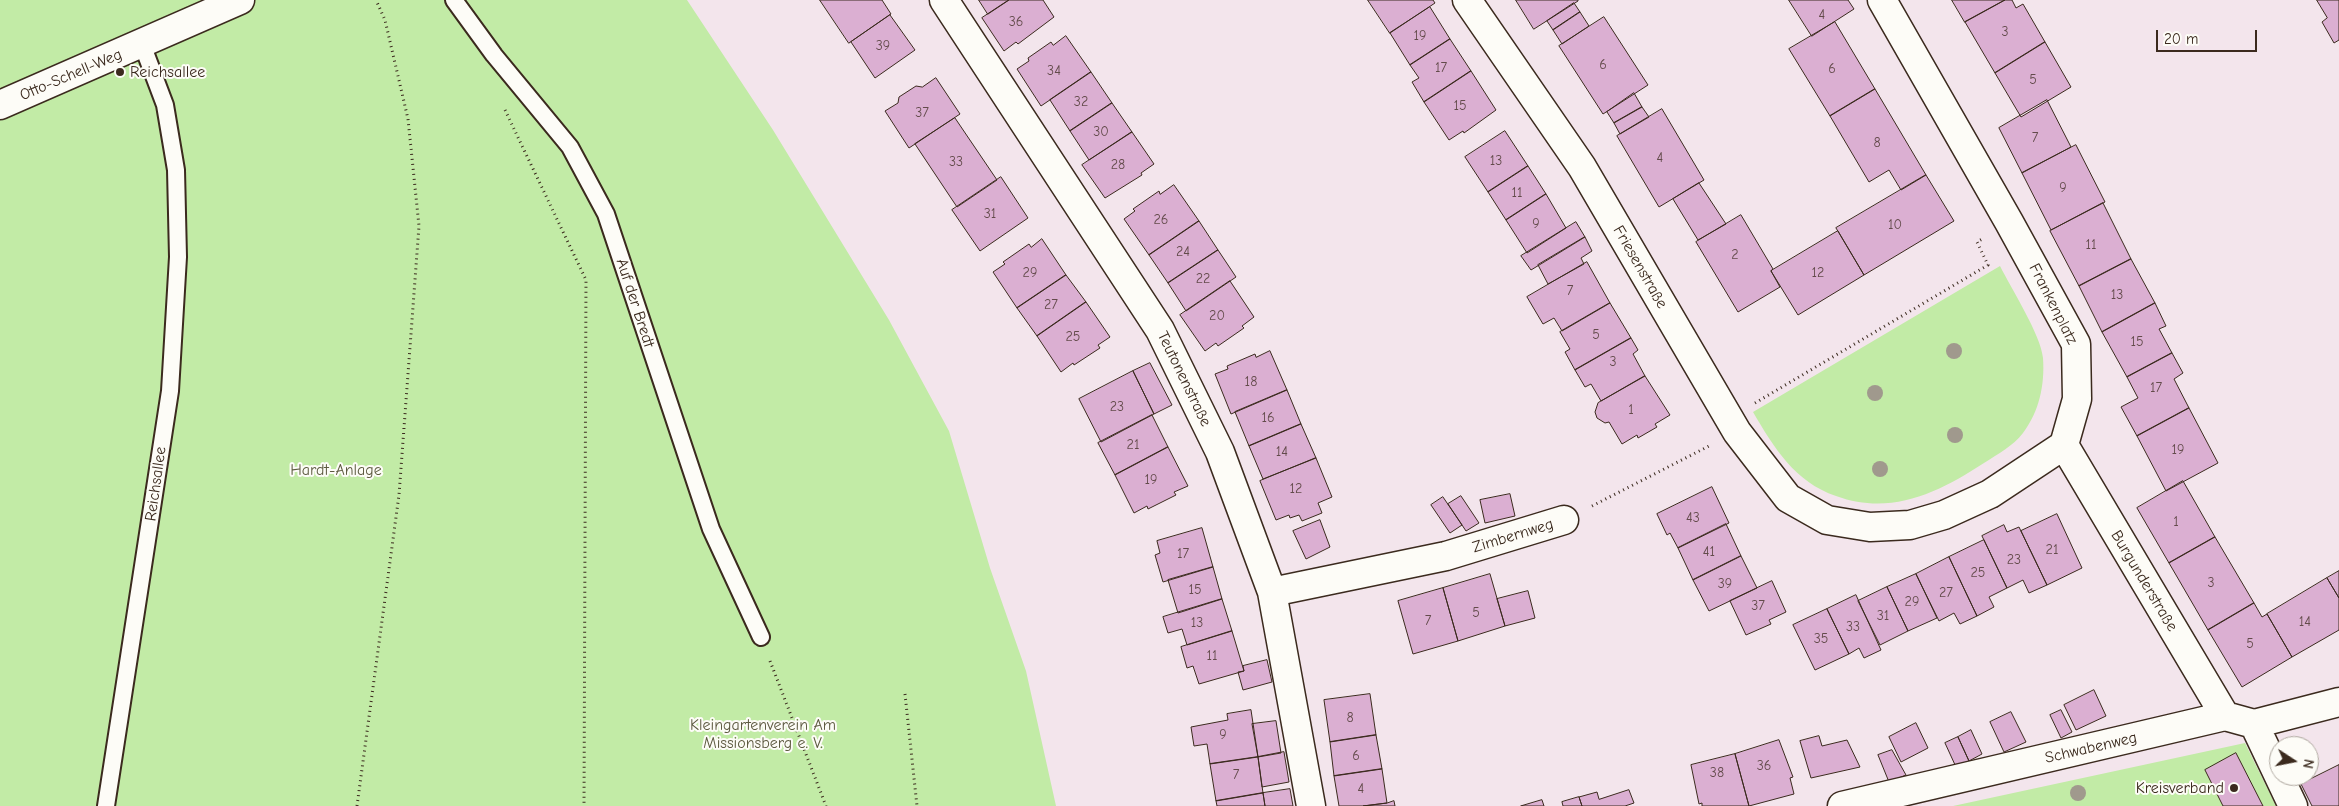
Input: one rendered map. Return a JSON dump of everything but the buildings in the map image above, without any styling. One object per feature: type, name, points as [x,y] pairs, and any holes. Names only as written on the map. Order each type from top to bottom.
[{"type":"street","points":[[142,44],[240,0]]},
{"type":"street","name":"Teutonenstraße","points":[[944,0],[1160,330],[1220,452],[1272,592],[1311,806]]},
{"type":"street","name":"Friesenstraße","points":[[1467,0],[1582,167],[1733,425],[1788,498],[1827,520],[1870,527],[1910,525],[1944,515],[1990,494],[2064,445]]},
{"type":"street","name":"Frankenplatz","points":[[1882,0],[2009,222],[2076,344],[2077,399],[2064,445]]},
{"type":"street","name":"Otto-Schell-Weg","points":[[0,105],[142,44]]},
{"type":"street","name":"Burgunderstraße","points":[[2064,445],[2225,716]]},
{"type":"street","name":"Zimbernweg","points":[[1272,592],[1446,556],[1564,520]]},
{"type":"street","name":"Schwabenweg","points":[[1842,806],[2225,716],[2254,724],[2339,702]]},
{"type":"street","points":[[2254,724],[2293,806]]},
{"type":"lane","name":"Auf der Bredt","points":[[454,0],[494,55],[570,147],[606,214],[711,529],[761,637]]},
{"type":"lane","name":"Reichsallee","points":[[106,806],[170,391],[178,257],[176,170],[170,133],[165,105],[142,44]]},
{"type":"path","points":[[357,806],[399,494],[420,226],[408,119],[385,20],[376,0]]},
{"type":"path","points":[[504,107],[506,116],[586,280],[584,806]]},
{"type":"path","name":"Zimbernweg","points":[[1564,520],[1733,425],[1988,264]]},
{"type":"path","points":[[761,637],[826,806]]},
{"type":"path","points":[[905,694],[917,806]]},
{"type":"green space","name":"Hardt-Anlage","points":[[0,0],[687,0],[773,130],[889,320],[949,431],[990,568],[1026,671],[1056,806],[0,806]]},
{"type":"green space","points":[[2000,266],[2037,337],[2043,358],[2042,388],[2037,407],[2029,425],[2015,442],[1949,484],[1913,498],[1895,502],[1876,504],[1856,502],[1822,490],[1797,473],[1778,451],[1753,412]]},
{"type":"green space","points":[[2245,743],[2276,806],[1953,806]]},
{"type":"place","name":"Reichsallee","points":[[120,72]]},
{"type":"place","name":"Kreisverband","points":[[2234,788]]},
{"type":"park label","name":"Kleingartenverein Am Missionsberg e. V.","points":[[763,734]]}]
